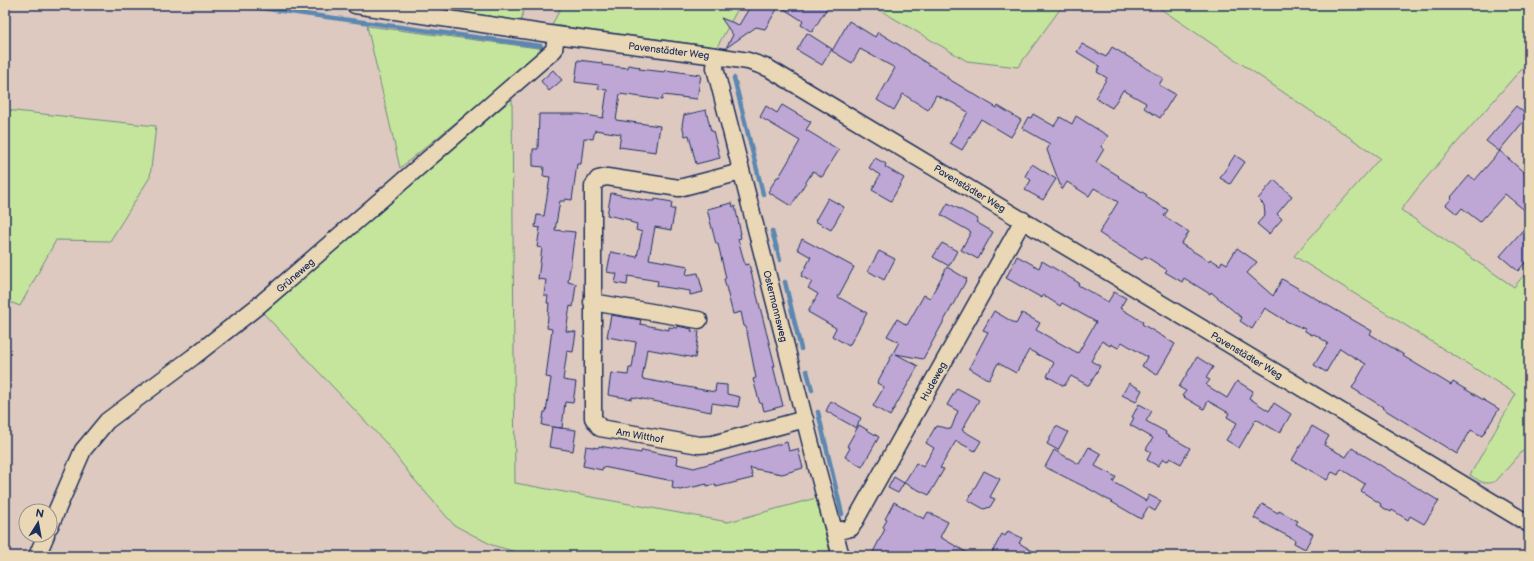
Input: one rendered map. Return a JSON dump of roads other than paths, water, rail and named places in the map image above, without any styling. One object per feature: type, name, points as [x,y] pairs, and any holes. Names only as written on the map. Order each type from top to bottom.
[{"type":"street","name":"Pavenstädter Weg","points":[[355,5],[556,35],[716,56],[748,61],[768,68],[1529,524]]},
{"type":"street","name":"Grüneweg","points":[[58,508],[83,450],[107,421],[194,357],[258,306],[554,50],[556,35]]},
{"type":"street","name":"Ostermannsweg","points":[[716,56],[715,68],[841,556]]},
{"type":"street","name":"Am Witthof","points":[[741,172],[679,188],[607,178],[598,180],[593,186],[593,418],[600,428],[699,445],[713,444],[805,419]]},
{"type":"street","name":"Hudeweg","points":[[835,532],[850,528],[1023,220]]},
{"type":"street","points":[[592,302],[700,320]]},
{"type":"street","points":[[37,556],[43,543]]},
{"type":"waterway","points":[[238,5],[541,46]]},
{"type":"waterway","points":[[734,78],[763,194]]},
{"type":"waterway","points":[[772,231],[780,260]]},
{"type":"waterway","points":[[785,282],[801,349]]},
{"type":"waterway","points":[[807,371],[812,390]]},
{"type":"waterway","points":[[818,412],[842,514]]}]
